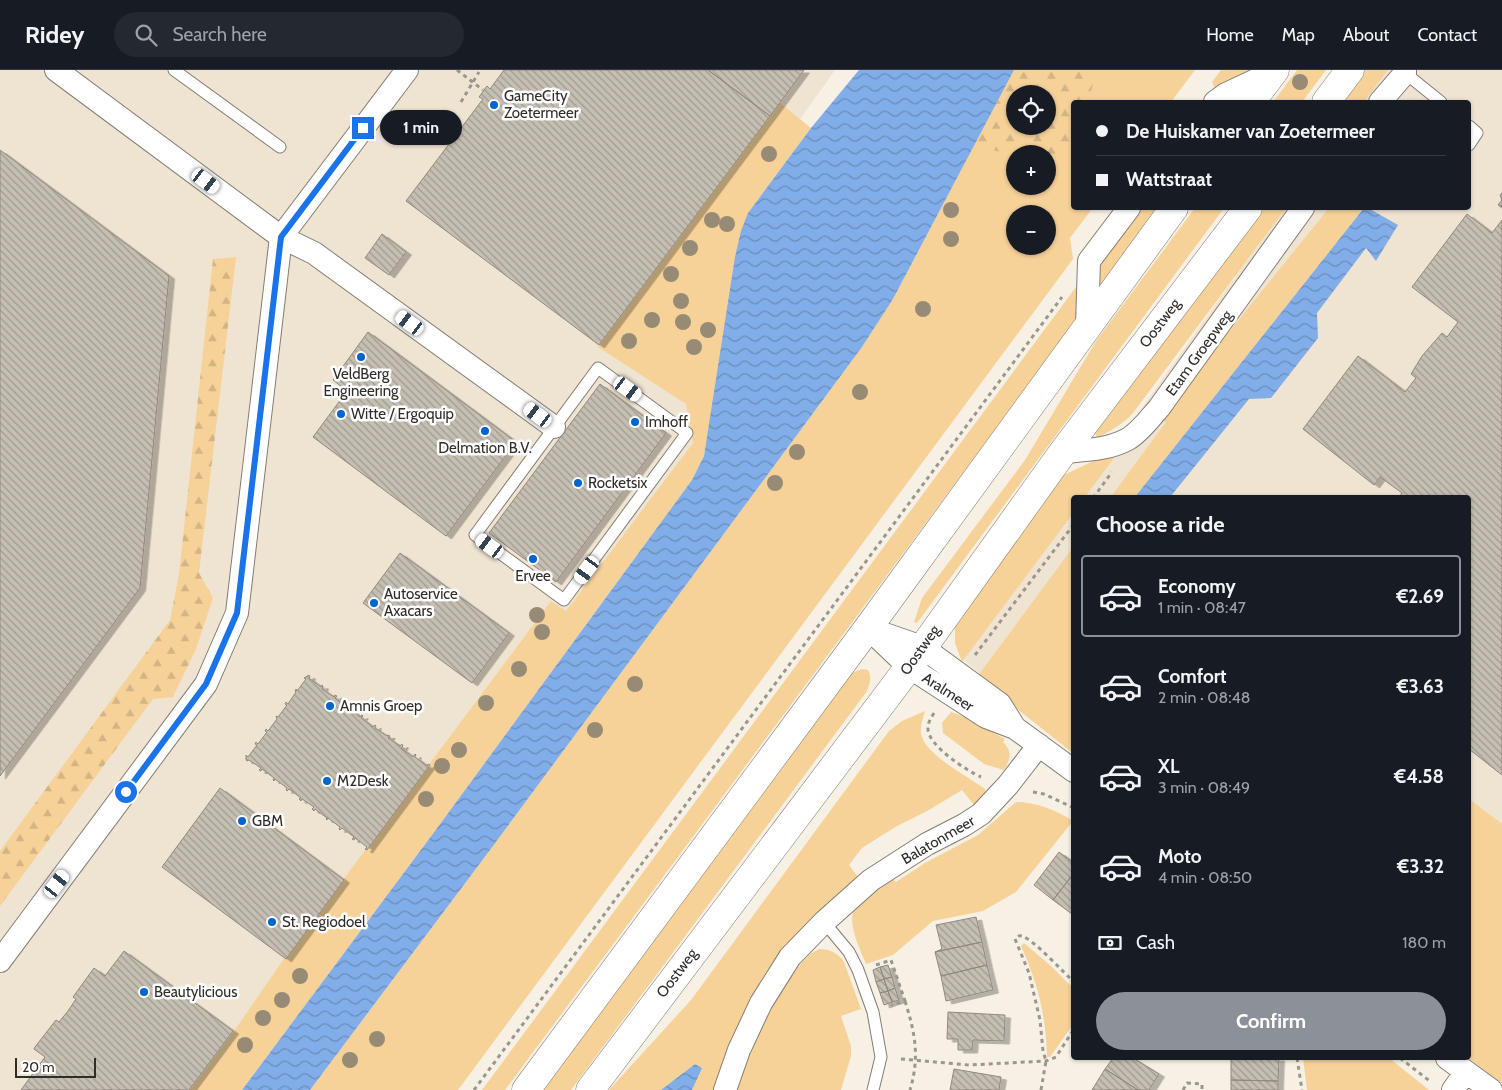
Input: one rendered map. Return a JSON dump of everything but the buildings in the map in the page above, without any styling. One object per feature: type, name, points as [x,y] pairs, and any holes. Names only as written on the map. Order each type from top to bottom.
[{"type":"main road","points":[[1328,100],[1350,70]]},
{"type":"main road","points":[[1252,100],[1274,71]]},
{"type":"main road","points":[[526,1090],[868,628],[1173,210]]},
{"type":"main road","name":"Oostweg","points":[[590,1090],[916,657],[1063,452],[1246,210]]},
{"type":"street","points":[[56,70],[281,237],[314,253],[554,427]]},
{"type":"street","points":[[0,961],[206,684],[237,613],[281,237],[407,70]]},
{"type":"street","points":[[1218,100],[1226,94],[1274,71]]},
{"type":"street","points":[[1382,100],[1405,71]]},
{"type":"street","points":[[1087,326],[1089,261],[1127,210]]},
{"type":"street","name":"Etam Groepweg","points":[[1063,452],[1100,449],[1129,438],[1136,432],[1159,408],[1301,210]]},
{"type":"street","name":"Aralmeer","points":[[868,628],[916,657],[986,716],[1015,728],[1071,769]]},
{"type":"street","name":"Balatonmeer","points":[[725,1090],[739,1050],[760,1003],[790,957],[824,922],[871,880],[927,844],[981,814],[1008,785],[1039,745]]},
{"type":"street","points":[[1447,1060],[1451,1082],[1491,1090]]},
{"type":"lane","points":[[174,70],[280,146]]},
{"type":"lane","points":[[1405,71],[1439,100]]},
{"type":"lane","points":[[1471,128],[1478,133],[1471,142]]},
{"type":"lane","points":[[598,368],[687,433],[564,600],[475,535],[554,427],[598,368]]},
{"type":"lane","points":[[824,922],[849,952],[858,970],[873,1012],[881,1046],[881,1057],[873,1090]]},
{"type":"path","points":[[457,70],[483,90]]},
{"type":"path","points":[[460,102],[479,72]]},
{"type":"path","points":[[474,1090],[1089,261]]},
{"type":"path","points":[[1008,785],[1044,794],[1071,807]]},
{"type":"path","points":[[1041,1090],[1046,1061],[1036,996],[1029,972],[1015,939],[1018,936],[1022,936],[1031,941],[1071,979]]},
{"type":"path","points":[[858,970],[891,960],[914,1027],[916,1061],[910,1090]]},
{"type":"path","points":[[873,1012],[905,1001]]},
{"type":"path","points":[[881,1057],[970,1064],[1046,1061],[1056,1057],[1071,1034]]},
{"type":"path","points":[[1297,1060],[1302,1090]]},
{"type":"path","points":[[1404,1060],[1451,1082]]},
{"type":"path","points":[[1182,1090],[1187,1083],[1202,1084],[1202,1090]]},
{"type":"shaded area","points":[[0,70],[835,70],[627,363],[687,404],[693,443],[226,1090],[0,1090]]},
{"type":"shaded area","points":[[1382,70],[1502,70],[1502,1081],[1471,1057],[1471,495],[1080,495],[1283,210],[1471,210],[1471,100],[1360,100]]},
{"type":"shaded area","points":[[1071,508],[1071,744],[963,660]]},
{"type":"green space","points":[[1014,70],[1195,70],[1172,100],[1071,100],[1071,210],[1091,210],[1070,238],[1073,259],[458,1090],[310,1090],[862,347],[893,299],[1006,85],[1006,135],[1056,135],[1056,85],[1006,85]]},
{"type":"green space","points":[[1014,70],[1097,70],[1089,100],[1071,100],[1071,148],[1058,164],[1056,164],[1056,145],[1006,145],[1006,153],[974,146],[1006,85],[1006,135],[1056,135],[1056,85],[1006,85]]},
{"type":"green space","points":[[1221,70],[1248,70],[1216,88],[1212,82]]},
{"type":"green space","points":[[1297,70],[1326,70],[1304,100],[1274,100]]},
{"type":"green space","points":[[1362,70],[1388,70],[1366,100],[1340,100]]},
{"type":"green space","points":[[779,102],[811,128],[748,213],[704,456],[692,480],[435,831],[242,1090],[190,1090],[232,1034],[281,963],[551,601],[566,611],[693,443],[686,404],[598,347]]},
{"type":"green space","points":[[1135,210],[1157,210],[1100,285],[1098,276],[1100,266],[1117,234]]},
{"type":"green space","points":[[1194,210],[1223,210],[917,623],[914,622],[922,598],[1025,460],[1096,341]]},
{"type":"green space","points":[[1259,210],[1285,210],[1133,413],[1112,430],[1098,437],[1095,432]]},
{"type":"green space","points":[[1327,210],[1362,210],[1137,495],[1112,495],[1166,422],[1160,417]]},
{"type":"green space","points":[[236,257],[199,573],[213,598],[196,649],[173,697],[153,699],[0,906],[0,851],[170,620],[179,574],[213,259]]},
{"type":"green space","points":[[1076,287],[1079,288],[1075,322],[505,1090],[482,1090]]},
{"type":"green space","points":[[1112,452],[1117,454],[1086,495],[1071,495],[1071,516],[962,662],[955,643],[955,626],[1062,476]]},
{"type":"green space","points":[[1071,550],[1071,752],[977,677]]},
{"type":"green space","points":[[862,669],[868,670],[870,676],[867,691],[571,1090],[540,1090],[843,680]]},
{"type":"green space","points":[[925,711],[921,731],[924,742],[930,750],[949,765],[985,789],[986,796],[974,805],[962,790],[862,848],[849,865],[858,877],[821,910],[715,1090],[692,1090],[701,1068],[695,1064],[661,1090],[609,1090],[691,1000],[889,731],[902,721]]},
{"type":"green space","points":[[951,712],[965,717],[1005,739],[1003,742],[1010,756],[1004,770],[984,764],[943,733],[942,723]]},
{"type":"green space","points":[[1471,801],[1502,824],[1502,1083],[1471,1060]]},
{"type":"green space","points":[[1016,802],[1046,807],[1071,820],[1071,823],[1016,892],[983,911],[933,921],[893,955],[866,964],[854,934],[852,917],[857,903],[892,877],[896,882],[925,863],[978,835]]},
{"type":"green space","points":[[1024,943],[1071,986],[1071,1027],[1050,1057],[1047,1057],[1045,1027],[1040,1000],[1021,946]]},
{"type":"green space","points":[[819,949],[833,952],[844,962],[861,1009],[841,1016],[851,1046],[851,1056],[841,1090],[736,1090],[753,1047],[773,1005],[803,962]]},
{"type":"green space","points":[[1303,1060],[1392,1060],[1429,1090],[1307,1090]]},
{"type":"water","points":[[859,70],[1014,70],[893,299],[862,347],[310,1090],[242,1090],[435,831],[692,480],[704,456],[735,257],[741,231],[748,213],[811,128]]},
{"type":"water","points":[[1362,210],[1372,210],[1398,225],[1376,261],[1366,248],[1317,313],[1318,338],[1271,398],[1249,399],[1172,495],[1137,495]]},
{"type":"water","points":[[695,1064],[702,1068],[692,1090],[661,1090]]},
{"type":"place","name":"GameCity Zoetermeer","points":[[494,105]]},
{"type":"place","name":"VeldBerg Engineering","points":[[361,357]]},
{"type":"place","name":"Witte / Ergoquip","points":[[341,414]]},
{"type":"place","name":"Imhoff","points":[[635,422]]},
{"type":"place","name":"Delmation B.V.","points":[[485,431]]},
{"type":"place","name":"Rocketsix","points":[[578,483]]},
{"type":"place","name":"Ervee","points":[[533,559]]},
{"type":"place","name":"Autoservice Axacars","points":[[374,603]]},
{"type":"place","name":"Amnis Groep","points":[[330,706]]},
{"type":"place","name":"M2Desk","points":[[327,781]]},
{"type":"place","name":"GBM","points":[[242,821]]},
{"type":"place","name":"St. Regiodoel","points":[[272,922]]},
{"type":"place","name":"Beautylicious","points":[[144,992]]},
{"type":"route","points":[[126,792],[206,684],[237,613],[281,237],[363,128]]}]
